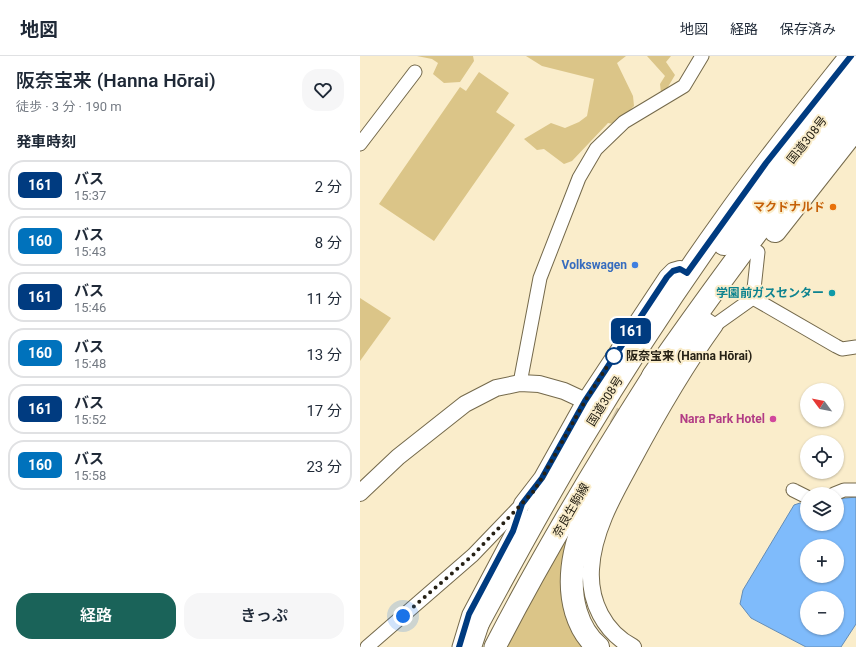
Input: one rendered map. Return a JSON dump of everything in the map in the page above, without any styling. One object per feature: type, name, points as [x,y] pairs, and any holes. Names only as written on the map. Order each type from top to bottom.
[{"type":"highway","name":"国道308号","points":[[485,636],[530,527],[580,441],[630,361],[687,273],[766,163],[851,56]]},
{"type":"highway","name":"国道308号","points":[[485,636],[538,533],[588,447],[638,366],[697,281],[856,76]]},
{"type":"highway","name":"国道308号","points":[[653,376],[710,294],[750,240],[856,102]]},
{"type":"highway","points":[[598,647],[582,628],[572,600],[571,586],[574,550],[582,528],[604,483],[705,323],[758,252],[856,128]]},
{"type":"highway","points":[[653,376],[705,323]]},
{"type":"highway","points":[[470,647],[485,636]]},
{"type":"highway","points":[[474,647],[485,636]]},
{"type":"main road","name":"奈良生駒線","points":[[460,647],[485,636],[511,616],[603,455],[653,376]]},
{"type":"street","points":[[520,383],[540,278],[579,178],[596,149],[624,122],[684,86],[702,56]]},
{"type":"street","points":[[360,144],[416,72]]},
{"type":"street","points":[[753,298],[758,252]]},
{"type":"street","points":[[367,647],[473,555],[522,504],[542,478],[667,277],[673,271],[680,269],[687,273]]},
{"type":"street","points":[[633,647],[612,632],[599,614],[592,592],[591,569],[595,544],[604,518],[644,431],[676,384],[705,323],[753,298]]},
{"type":"street","points":[[753,298],[842,349],[856,347]]},
{"type":"street","points":[[360,493],[398,457],[465,404],[496,388],[520,383],[539,384],[564,391],[589,402]]},
{"type":"street","points":[[793,490],[800,494]]},
{"type":"street","points":[[844,490],[856,490]]},
{"type":"street","points":[[460,647],[469,614],[513,531],[522,504]]},
{"type":"shaded area","points":[[417,56],[473,56],[474,61],[460,82],[444,83],[433,74],[438,63],[432,59]]},
{"type":"shaded area","points":[[526,56],[626,56],[617,63],[633,96],[634,106],[614,124],[608,123],[572,161],[564,164],[544,149],[537,150],[524,139],[551,123],[565,128],[579,122],[587,116],[594,79],[542,66]]},
{"type":"shaded area","points":[[647,56],[671,56],[666,62],[675,75],[665,92],[661,93],[660,84],[665,76]]},
{"type":"shaded area","points":[[479,72],[509,93],[496,112],[515,125],[434,241],[379,204],[460,87],[466,91]]},
{"type":"shaded area","points":[[360,298],[391,318],[360,361]]},
{"type":"shaded area","points":[[571,535],[591,647],[504,647],[517,619],[537,591],[563,541]]},
{"type":"water","points":[[856,497],[856,624],[841,647],[806,647],[751,618],[740,604],[743,590],[794,505],[800,503],[800,531],[844,531],[844,498]]},
{"type":"tunnel","points":[[592,404],[635,426]]},
{"type":"bus line","name":"161","points":[[459,647],[469,614],[513,531],[522,504],[533,492],[542,478],[585,401],[621,345],[667,277],[673,271],[680,269],[687,273],[766,163],[851,56]]},
{"type":"place","name":"マクドナルド","points":[[833,207]]},
{"type":"place","name":"Volkswagen","points":[[635,265]]},
{"type":"place","name":"学園前ガスセンター","points":[[832,293]]},
{"type":"place","name":"阪奈宝来 (Hanna Hōrai)","points":[[614,356]]},
{"type":"place","name":"Nara Park Hotel","points":[[773,419]]},
{"type":"route","points":[[403,616],[473,555],[533,492],[585,401],[614,356]]}]
